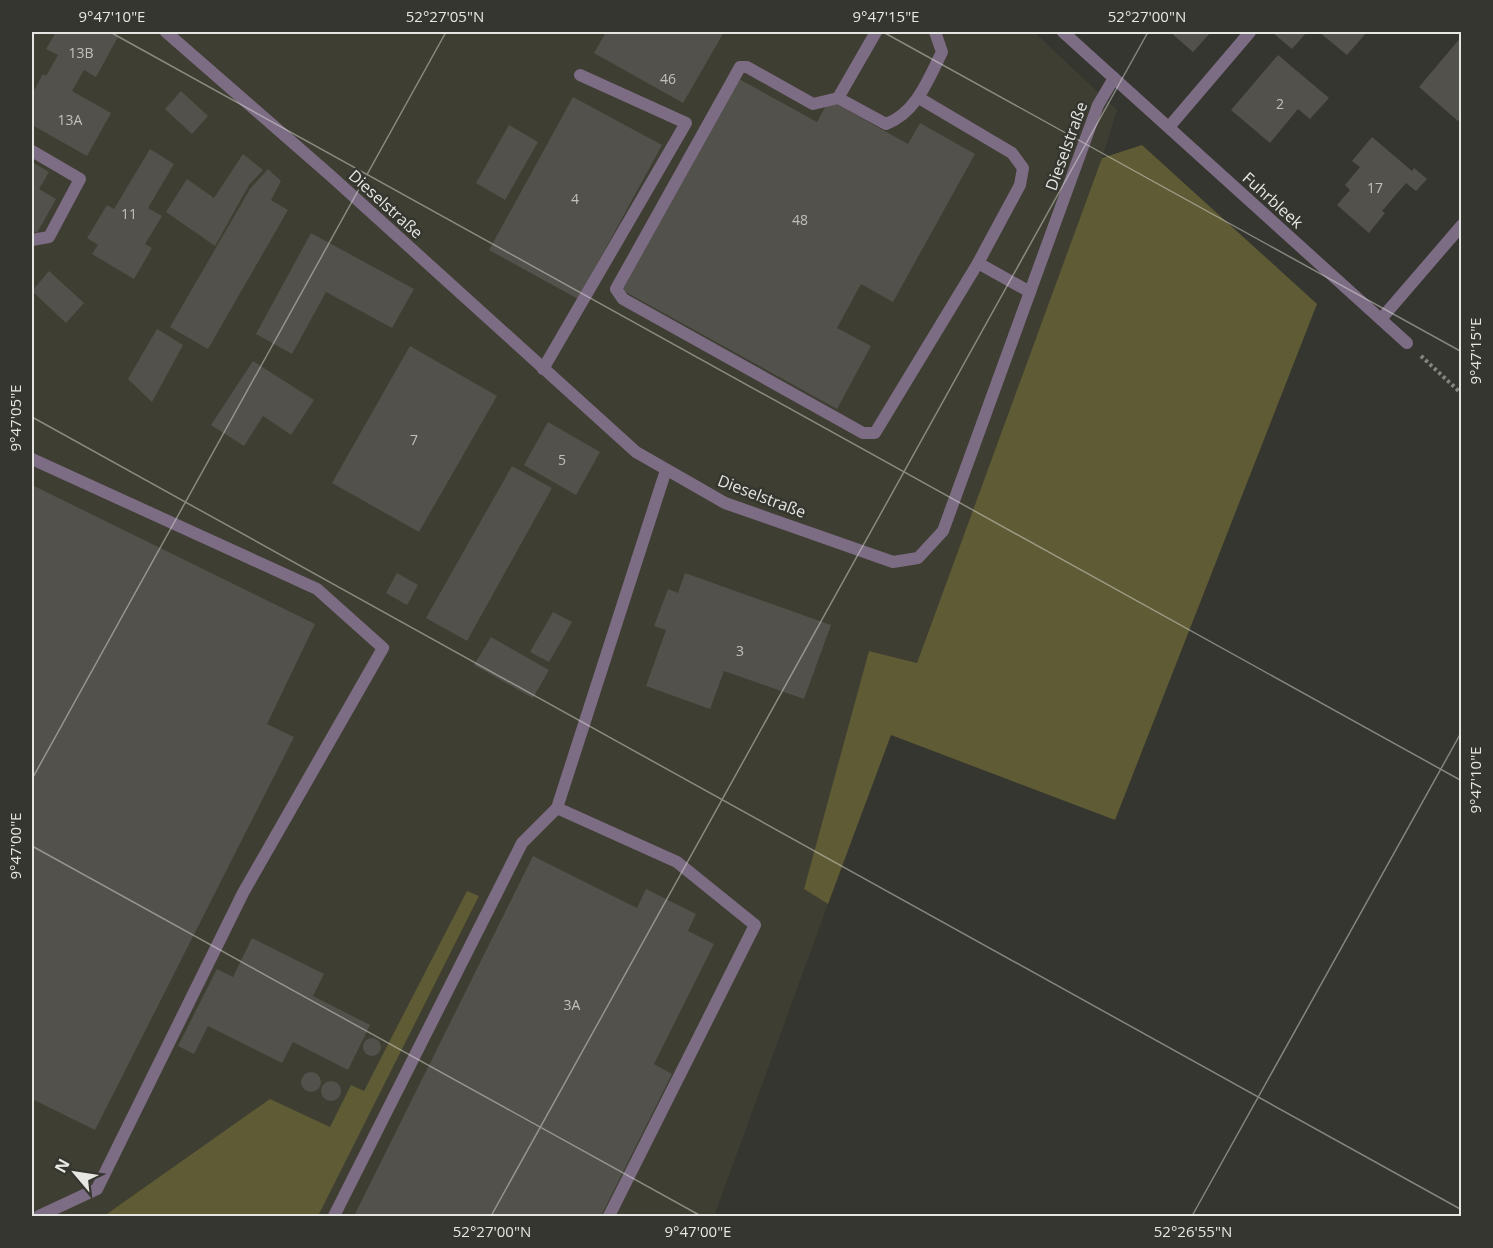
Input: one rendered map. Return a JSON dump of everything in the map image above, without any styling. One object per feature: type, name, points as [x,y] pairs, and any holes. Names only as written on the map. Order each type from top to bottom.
[{"type":"street","name":"Dieselstraße","points":[[166,32],[331,176],[636,452],[725,503],[892,562],[918,558],[943,531],[1098,105],[1114,78]]},
{"type":"street","points":[[838,98],[876,32]]},
{"type":"street","points":[[919,98],[1012,153],[1023,168],[1020,185],[978,263],[875,433],[863,433],[623,299],[616,289],[740,67],[747,67],[813,104],[838,98],[885,124],[898,120],[919,98],[942,52],[935,32]]},
{"type":"street","name":"Fuhrbleek","points":[[1063,32],[1407,343]]},
{"type":"street","points":[[1169,127],[1250,32]]},
{"type":"street","points":[[543,369],[686,123],[580,75]]},
{"type":"street","points":[[32,151],[80,179],[49,237],[32,240]]},
{"type":"street","points":[[1381,320],[1461,225]]},
{"type":"street","points":[[978,263],[1030,292]]},
{"type":"street","points":[[32,459],[317,589],[383,648],[243,893],[97,1189],[39,1216]]},
{"type":"street","points":[[334,1216],[522,843],[557,808],[666,470]]},
{"type":"street","points":[[557,808],[677,862],[754,925],[609,1216]]},
{"type":"path","points":[[1407,343],[1461,394]]},
{"type":"shaded area","points":[[32,32],[1034,32],[1117,110],[1102,158],[917,663],[870,651],[804,889],[828,904],[714,1216],[32,1216]]},
{"type":"shaded area","points":[[1142,145],[1317,304],[1115,820],[891,735],[828,904],[804,889],[869,651],[917,663],[1102,158]]},
{"type":"shaded area","points":[[467,891],[479,896],[318,1216],[104,1216],[270,1099],[330,1127],[351,1085],[364,1091]]},
{"type":"building","points":[[56,32],[108,32],[118,37],[96,77],[84,70],[72,91],[111,113],[87,156],[32,125],[32,94],[43,74],[46,76],[58,55],[46,49]]},
{"type":"building","points":[[606,32],[724,32],[683,103],[594,53]]},
{"type":"building","points":[[1170,32],[1211,32],[1193,52]]},
{"type":"building","points":[[1307,32],[1292,49],[1273,33]]},
{"type":"building","points":[[1319,32],[1367,32],[1347,55]]},
{"type":"building","points":[[1462,36],[1462,117],[1458,121],[1419,87]]},
{"type":"building","points":[[1278,55],[1329,98],[1310,119],[1298,109],[1270,143],[1231,110]]},
{"type":"building","points":[[739,79],[817,122],[829,100],[908,144],[920,123],[975,154],[893,302],[861,284],[837,328],[871,346],[837,409],[622,290]]},
{"type":"building","points":[[181,91],[208,116],[192,134],[165,109]]},
{"type":"building","points":[[573,97],[662,145],[578,299],[489,250]]},
{"type":"building","points":[[509,125],[538,142],[505,200],[476,183]]},
{"type":"building","points":[[1372,137],[1412,171],[1414,168],[1427,179],[1416,191],[1406,183],[1382,211],[1385,213],[1369,233],[1337,205],[1350,190],[1345,185],[1360,167],[1352,161]]},
{"type":"building","points":[[150,149],[174,164],[148,208],[162,216],[145,244],[152,248],[134,279],[92,254],[98,245],[87,238],[107,205],[114,209]]},
{"type":"building","points":[[243,154],[263,170],[249,185],[215,246],[166,212],[187,179],[214,198]]},
{"type":"building","points":[[32,162],[49,172],[39,189],[56,199],[37,233],[32,230]]},
{"type":"building","points":[[268,169],[281,181],[271,200],[288,210],[208,349],[170,327],[250,189]]},
{"type":"building","points":[[311,233],[414,289],[392,328],[326,292],[292,354],[256,334]]},
{"type":"building","points":[[49,271],[84,303],[66,323],[32,291]]},
{"type":"building","points":[[157,329],[183,345],[152,402],[128,379]]},
{"type":"building","points":[[410,346],[497,396],[419,532],[332,483]]},
{"type":"building","points":[[253,361],[314,400],[291,435],[263,416],[244,446],[211,425]]},
{"type":"building","points":[[548,422],[600,452],[576,495],[524,465]]},
{"type":"building","points":[[512,466],[552,488],[467,641],[426,618]]},
{"type":"building","points":[[32,485],[315,624],[267,724],[294,737],[95,1130],[32,1099]]},
{"type":"building","points":[[397,573],[418,585],[407,605],[386,593]]},
{"type":"building","points":[[685,573],[831,625],[804,699],[724,671],[710,709],[646,686],[666,630],[654,626],[668,589],[678,593]]},
{"type":"building","points":[[553,612],[572,622],[549,662],[530,652]]},
{"type":"building","points":[[491,637],[549,670],[533,698],[474,665]]},
{"type":"building","points":[[533,856],[637,908],[646,889],[696,914],[688,931],[714,944],[654,1064],[672,1074],[601,1216],[354,1216]]},
{"type":"building","points":[[252,938],[324,974],[313,996],[370,1025],[348,1070],[293,1042],[282,1063],[208,1026],[194,1054],[178,1046],[217,969],[233,977]]},
{"type":"building","points":[[372,1038],[378,1041],[381,1047],[378,1053],[372,1056],[366,1053],[363,1047],[366,1041]]},
{"type":"building","points":[[311,1072],[318,1075],[321,1082],[318,1089],[311,1092],[304,1089],[301,1082],[304,1075]]},
{"type":"building","points":[[331,1081],[338,1084],[341,1091],[338,1098],[331,1101],[324,1098],[321,1091],[324,1084]]}]
